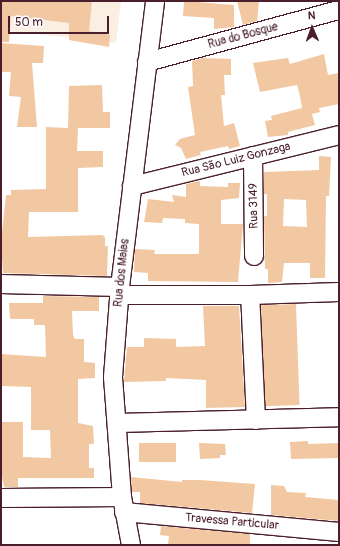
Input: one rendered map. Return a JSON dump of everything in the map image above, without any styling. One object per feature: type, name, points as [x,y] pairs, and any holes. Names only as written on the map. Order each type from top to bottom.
[{"type":"street","name":"Rua dos Maias","points":[[131,545],[123,504],[113,377],[120,291],[155,1]]},
{"type":"street","name":"Rua do Bosque","points":[[147,62],[339,10]]},
{"type":"street","name":"Rua São Luiz Gonzaga","points":[[132,186],[339,135]]},
{"type":"street","name":"Rua 3149","points":[[253,156],[254,256]]},
{"type":"street","points":[[1,284],[120,291],[250,295],[339,292]]},
{"type":"street","points":[[250,295],[256,420]]},
{"type":"street","points":[[117,423],[339,417]]},
{"type":"street","name":"Travessa Particular","points":[[1,498],[123,504],[339,532]]},
{"type":"shaded area","points":[[1,1],[121,1],[116,43],[1,30]]},
{"type":"building","points":[[1,1],[92,1],[89,31],[110,35],[109,47],[69,40],[69,23],[11,16],[9,42],[1,42]]},
{"type":"building","points":[[184,1],[234,5],[234,27],[214,29],[214,18],[183,16]]},
{"type":"building","points":[[237,1],[259,1],[257,21],[243,25]]},
{"type":"building","points":[[1,43],[44,46],[43,63],[32,63],[37,127],[17,127],[21,97],[9,96],[11,72],[1,72]]},
{"type":"building","points":[[324,54],[328,75],[339,73],[339,104],[319,108],[320,112],[312,114],[315,125],[288,132],[288,135],[268,137],[265,121],[272,120],[271,116],[302,108],[300,96],[297,85],[260,92],[253,63],[288,58],[290,64]]},
{"type":"building","points":[[203,58],[231,59],[231,75],[224,75],[225,95],[221,95],[224,126],[234,123],[240,146],[229,149],[228,146],[200,152],[201,155],[186,159],[181,148],[175,145],[180,139],[195,135],[188,87],[193,86],[192,61]]},
{"type":"building","points":[[102,85],[103,112],[110,112],[110,128],[78,128],[77,151],[103,151],[103,167],[78,168],[78,212],[29,212],[28,237],[102,235],[105,237],[105,246],[108,246],[107,276],[3,273],[1,242],[6,195],[11,195],[11,190],[46,189],[46,127],[68,128],[69,86]]},
{"type":"building","points":[[319,156],[331,157],[329,196],[326,196],[325,278],[310,278],[310,263],[284,263],[282,282],[268,283],[268,269],[265,269],[264,216],[267,216],[267,194],[264,194],[264,172],[319,170]],"holes":[[[284,199],[306,200],[307,227],[283,226]]]},
{"type":"building","points":[[200,181],[200,186],[228,187],[228,183],[240,183],[239,198],[221,200],[221,224],[243,224],[238,282],[148,281],[148,273],[134,272],[135,249],[155,250],[154,254],[199,254],[199,224],[185,223],[185,219],[163,218],[162,223],[144,222],[148,199],[174,202],[172,195],[186,197],[186,184]]},
{"type":"building","points":[[43,296],[99,297],[99,311],[72,311],[73,335],[75,339],[84,339],[84,362],[95,363],[95,378],[78,379],[78,423],[93,426],[94,444],[89,444],[89,468],[94,468],[94,478],[18,478],[18,487],[4,487],[1,471],[1,422],[23,422],[23,457],[51,458],[50,430],[31,430],[31,387],[1,386],[1,354],[46,357],[45,325],[34,325],[34,319],[10,319],[9,303],[43,303]]},
{"type":"building","points":[[296,304],[300,405],[265,406],[261,305]]},
{"type":"building","points":[[203,306],[239,306],[245,407],[206,408],[206,380],[166,378],[166,381],[124,382],[127,347],[144,347],[144,338],[176,339],[176,347],[205,346]]},
{"type":"building","points":[[308,441],[308,444],[339,443],[339,458],[291,459],[290,442]]},
{"type":"building","points":[[139,443],[176,443],[176,462],[139,462]]},
{"type":"building","points":[[199,443],[225,444],[226,455],[220,455],[220,458],[200,459]]},
{"type":"building","points":[[131,477],[182,482],[182,480],[200,480],[255,484],[252,513],[140,503],[140,492],[132,492]]},
{"type":"building","points":[[271,485],[284,486],[287,492],[306,493],[305,497],[339,500],[339,521],[271,515]]},
{"type":"building","points":[[161,526],[250,534],[250,545],[168,545],[169,536],[160,535]]}]
